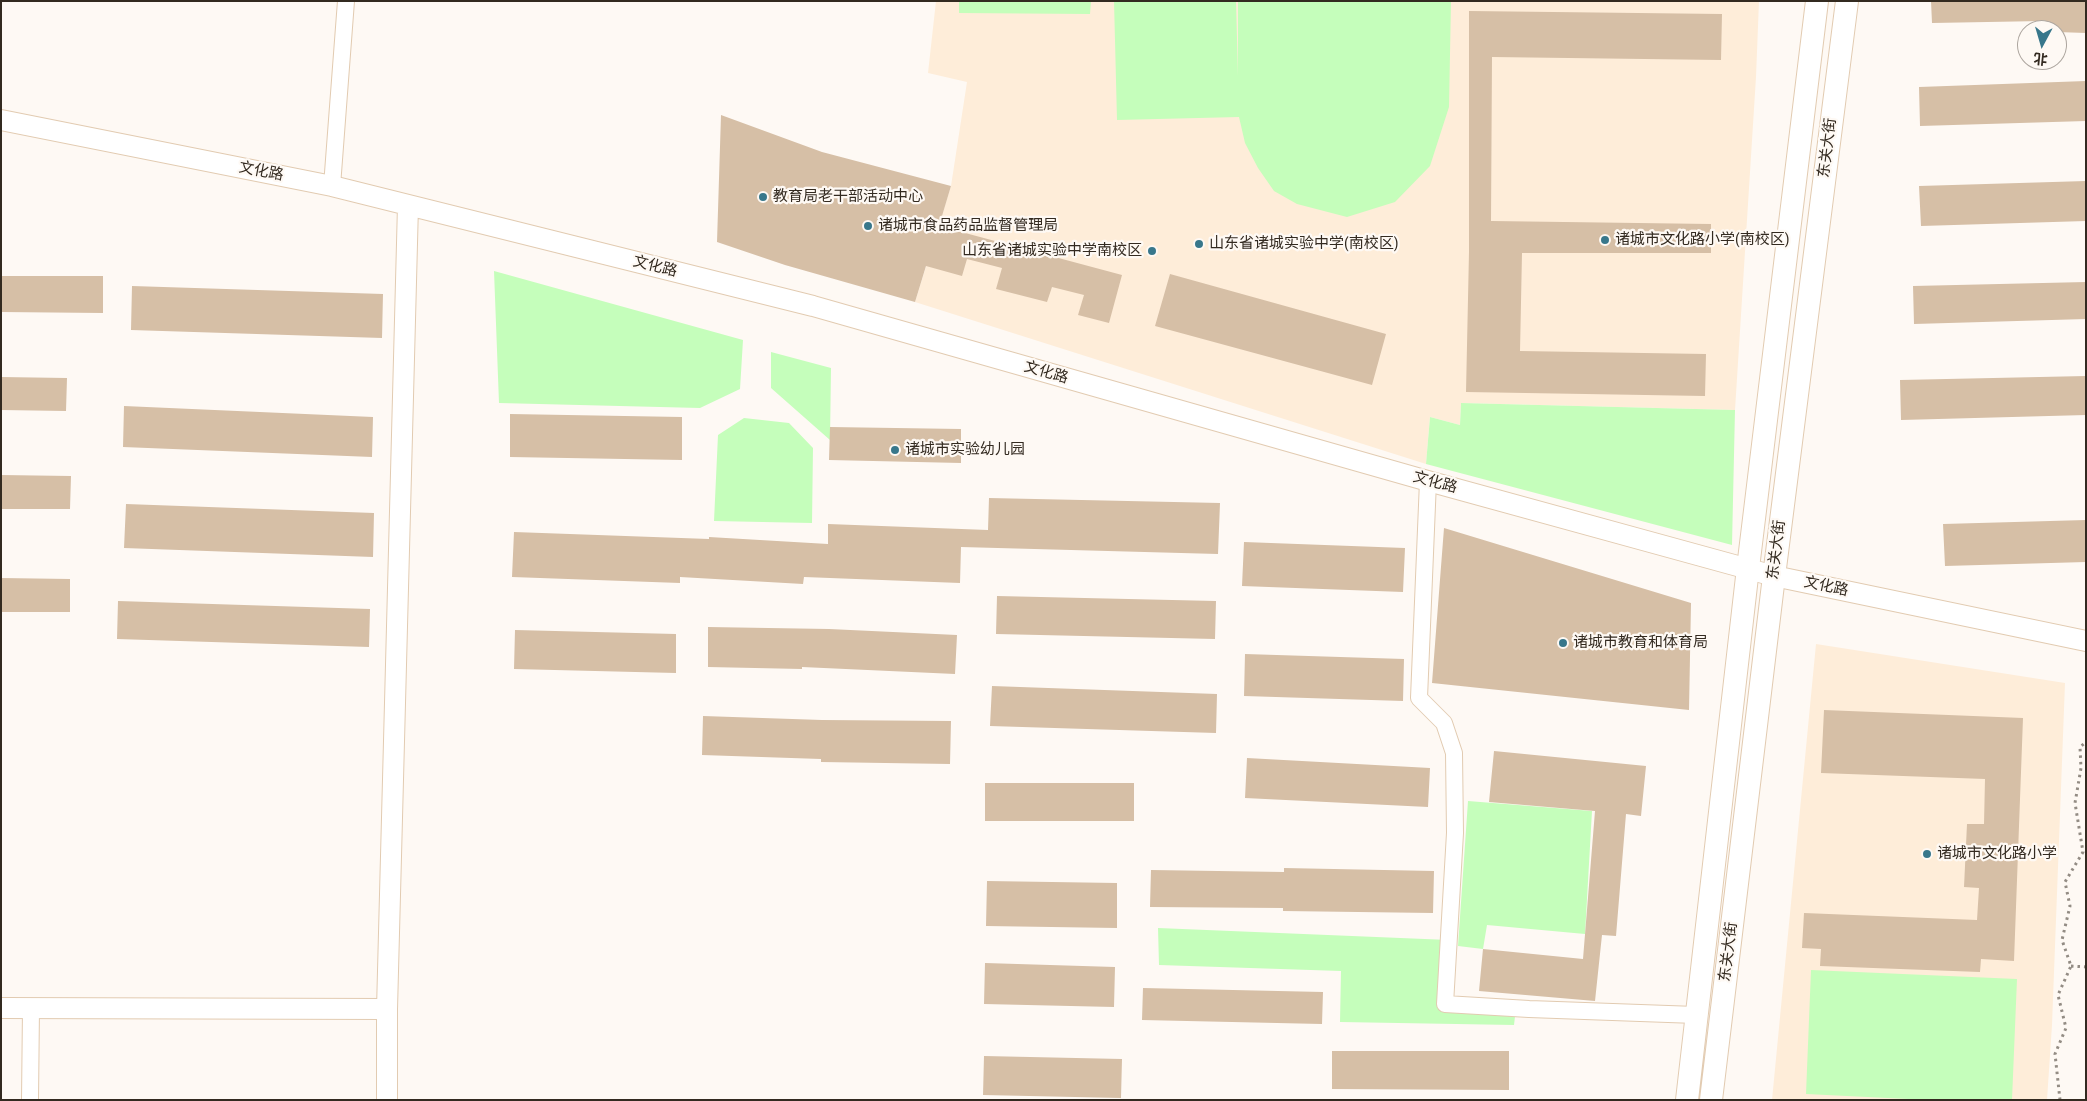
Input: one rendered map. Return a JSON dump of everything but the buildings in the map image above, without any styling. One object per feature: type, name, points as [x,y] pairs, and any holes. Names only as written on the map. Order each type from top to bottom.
[{"type":"main road","name":"东关大街","points":[[1687,1100],[1816,1]]},
{"type":"main road","name":"东关大街","points":[[1711,1100],[1774,576],[1847,1]]},
{"type":"street","points":[[332,186],[346,1]]},
{"type":"street","name":"文化路","points":[[1,120],[332,186],[813,306],[1428,481],[1774,576],[2086,641]]},
{"type":"street","points":[[387,1100],[387,1009],[408,205]]},
{"type":"street","points":[[1428,481],[1419,698],[1444,723],[1454,753],[1455,833],[1445,1004],[1696,1015]]},
{"type":"street","points":[[1,1008],[387,1009]]},
{"type":"street","points":[[30,1100],[32,1008]]},
{"type":"path","points":[[2060,1100],[2055,1054],[2066,1028],[2058,995],[2072,966],[2062,940],[2070,906],[2065,882],[2083,852],[2075,803],[2081,768],[2080,746],[2086,742]]},
{"type":"path","points":[[2079,830],[2086,830]]},
{"type":"path","points":[[2072,966],[2086,967]]},
{"type":"shaded area","name":"山东省诸城实验中学(南校区)","points":[[936,1],[1759,1],[1735,410],[1461,403],[1460,425],[1430,417],[1426,464],[915,302],[951,186],[967,82],[928,73]]},
{"type":"shaded area","name":"诸城市文化路小学","points":[[1816,644],[2065,683],[2052,1025],[2047,1100],[1772,1100]]},
{"type":"green space","points":[[959,1],[1091,1],[1090,14],[959,13]]},
{"type":"green space","points":[[1114,1],[1236,1],[1238,76],[1238,1],[1451,1],[1449,107],[1430,166],[1395,202],[1347,217],[1297,204],[1274,191],[1258,168],[1245,143],[1239,117],[1117,120]]},
{"type":"green space","points":[[494,271],[743,340],[740,389],[700,408],[499,403]]},
{"type":"green space","points":[[771,352],[831,368],[830,440],[771,388]]},
{"type":"green space","points":[[1461,403],[1735,410],[1732,545],[1426,464],[1430,417],[1460,425]]},
{"type":"green space","points":[[744,418],[789,423],[813,448],[812,523],[714,521],[718,435]]},
{"type":"green space","points":[[1468,801],[1592,811],[1585,934],[1487,925],[1483,949],[1458,946]]},
{"type":"green space","points":[[1158,928],[1449,940],[1445,1004],[1516,1008],[1514,1025],[1340,1022],[1341,971],[1159,965]]},
{"type":"green space","points":[[1811,970],[2017,979],[2012,1100],[1929,1100],[1806,1094]]},
{"type":"place","name":"教育局老干部活动中心","points":[[763,197]]},
{"type":"place","name":"诸城市食品药品监督管理局","points":[[868,226]]},
{"type":"place","name":"诸城市文化路小学(南校区)","points":[[1605,240]]},
{"type":"place","name":"山东省诸城实验中学(南校区)","points":[[1199,244]]},
{"type":"place","name":"山东省诸城实验中学南校区","points":[[1152,251]]},
{"type":"place","name":"诸城市实验幼儿园","points":[[895,450]]},
{"type":"place","name":"诸城市教育和体育局","points":[[1563,643]]},
{"type":"place","name":"诸城市文化路小学","points":[[1927,854]]}]
